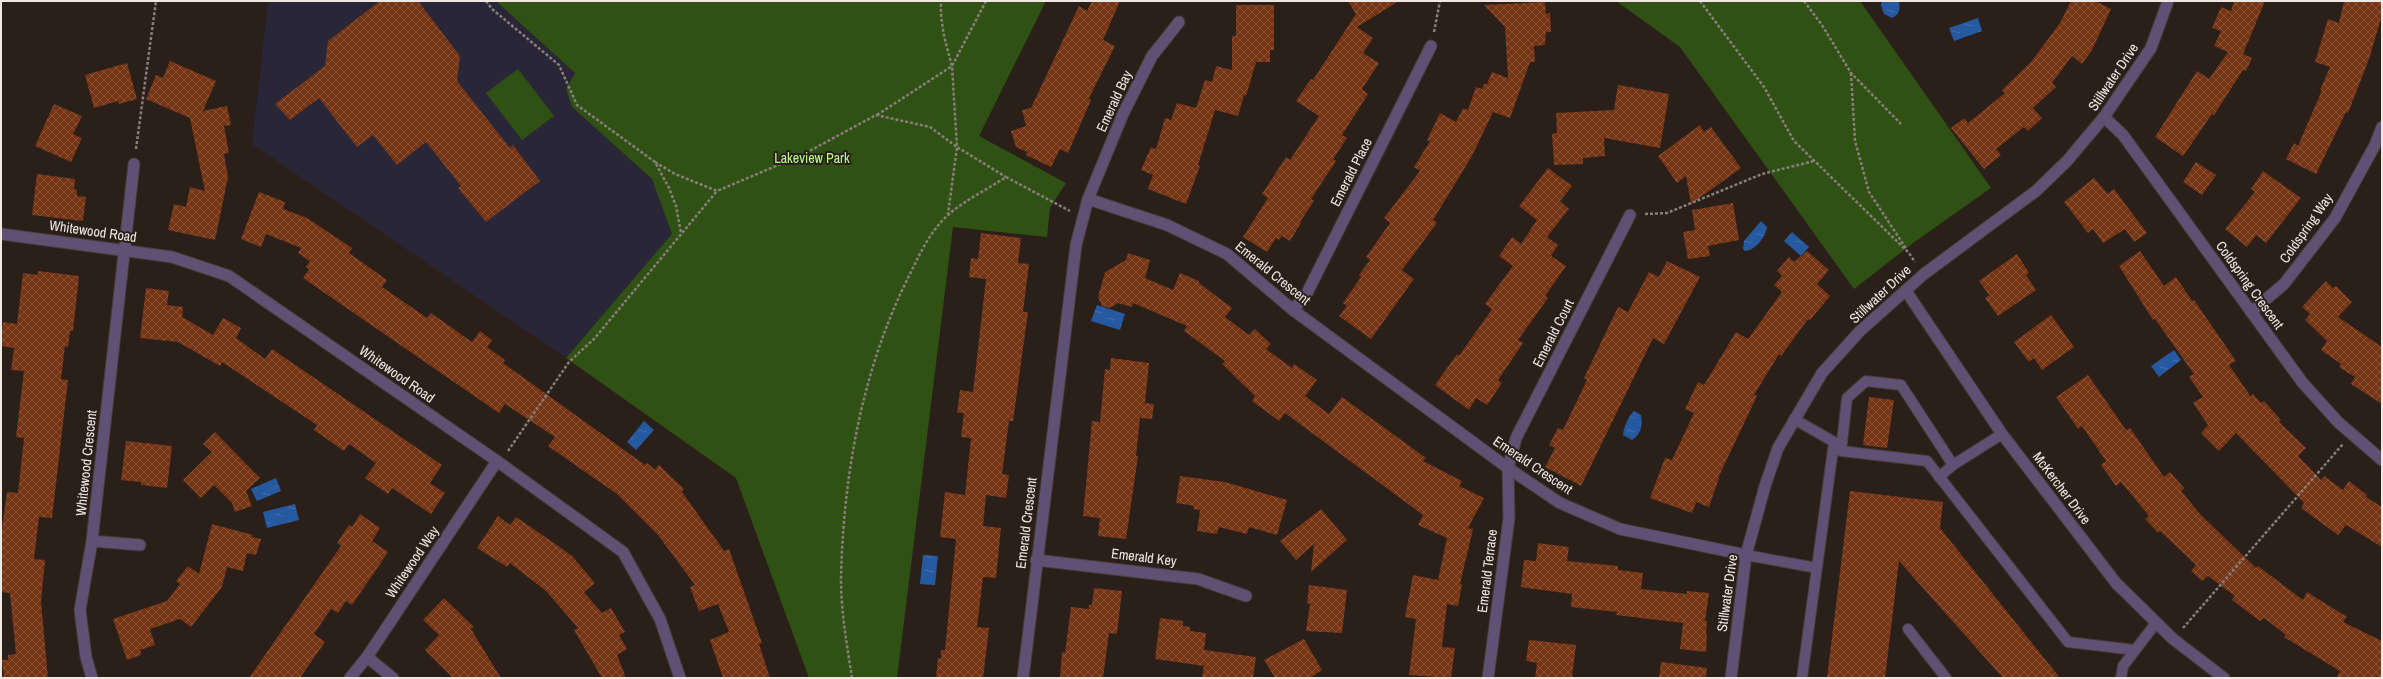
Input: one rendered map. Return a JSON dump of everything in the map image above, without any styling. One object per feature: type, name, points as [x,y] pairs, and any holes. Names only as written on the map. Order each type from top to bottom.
[{"type":"street","name":"Stillwater Drive","points":[[1730,678],[1746,555],[1778,448],[1794,418],[1822,373],[1860,331],[1924,274],[2036,191],[2067,161],[2104,117],[2151,48],[2168,1]]},
{"type":"street","name":"Emerald Bay","points":[[1088,199],[1123,114],[1152,56],[1179,22]]},
{"type":"street","name":"Emerald Place","points":[[1293,310],[1307,293],[1431,46]]},
{"type":"street","name":"Coldspring Crescent","points":[[2104,117],[2123,135],[2302,382],[2338,422],[2382,460]]},
{"type":"street","name":"Coldspring Way","points":[[2251,312],[2284,284],[2335,218],[2378,146],[2382,127]]},
{"type":"street","name":"Whitewood Crescent","points":[[92,678],[86,656],[80,610],[92,541],[134,164]]},
{"type":"street","name":"Emerald Crescent","points":[[1023,678],[1036,560],[1076,245],[1088,199],[1167,225],[1227,254],[1293,310],[1508,468],[1560,503],[1620,529],[1691,545],[1746,555]]},
{"type":"street","name":"Emerald Court","points":[[1508,468],[1516,438],[1630,215]]},
{"type":"street","name":"Whitewood Road","points":[[1,234],[172,257],[229,276],[497,461],[623,552],[660,619],[680,678]]},
{"type":"street","name":"McKercher Drive","points":[[1906,291],[2002,434],[2116,583],[2156,623],[2224,678]]},
{"type":"street","name":"Whitewood Way","points":[[350,678],[367,657],[497,461]]},
{"type":"street","name":"Emerald Terrace","points":[[1488,678],[1509,518],[1508,468]]},
{"type":"street","points":[[92,541],[140,545]]},
{"type":"street","name":"Emerald Key","points":[[1036,560],[1198,579],[1246,596]]},
{"type":"street","points":[[367,657],[394,678]]},
{"type":"lane","points":[[1840,451],[1847,398],[1866,381],[1900,385],[1953,465]]},
{"type":"lane","points":[[1794,418],[1834,442],[1840,451],[1927,461],[2068,642],[2135,650]]},
{"type":"lane","points":[[1939,477],[1953,465],[2002,434]]},
{"type":"lane","points":[[1802,678],[1834,442]]},
{"type":"lane","points":[[1746,555],[1817,568]]},
{"type":"lane","points":[[2121,678],[2123,666],[2156,623]]},
{"type":"lane","points":[[1908,629],[1946,678]]},
{"type":"path","points":[[134,164],[141,123],[156,1]]},
{"type":"path","points":[[486,1],[492,9],[559,65],[577,105],[655,162],[675,174],[717,191]]},
{"type":"path","points":[[941,1],[940,14],[952,66],[958,147],[948,215]]},
{"type":"path","points":[[512,446],[569,362],[594,339],[717,191],[802,155],[876,115],[952,66],[986,1]]},
{"type":"path","points":[[1700,1],[1764,87],[1790,135],[1814,161],[1909,253]]},
{"type":"path","points":[[1804,1],[1822,25],[1851,73],[1901,124]]},
{"type":"path","points":[[1431,46],[1440,2]]},
{"type":"path","points":[[1851,73],[1855,141],[1869,192],[1924,274]]},
{"type":"path","points":[[876,115],[930,127],[958,147],[1006,177],[1056,203]]},
{"type":"path","points":[[1630,215],[1667,213],[1762,174],[1814,161]]},
{"type":"path","points":[[655,162],[669,188],[676,206],[681,233]]},
{"type":"path","points":[[852,678],[844,628],[841,580],[847,498],[863,404],[897,298],[926,241],[948,215],[1006,177]]},
{"type":"path","points":[[2188,622],[2339,448]]},
{"type":"shaded area","points":[[268,1],[496,1],[575,73],[572,107],[652,179],[672,235],[566,358],[252,144]]},
{"type":"green space","name":"Lakeview Park","points":[[496,1],[1046,1],[979,136],[1066,183],[1050,208],[1047,237],[953,227],[897,678],[809,678],[736,478],[566,358],[672,234],[652,179],[572,107],[566,89],[575,73]]},
{"type":"green space","points":[[1616,1],[1860,1],[1991,188],[1913,243],[1854,289],[1680,47]]},
{"type":"green space","points":[[518,69],[554,116],[522,140],[486,93]]},
{"type":"water","points":[[1882,1],[1899,1],[1897,15],[1892,18],[1884,14],[1881,5]]},
{"type":"water","points":[[1978,18],[1982,31],[1954,41],[1949,28]]},
{"type":"water","points":[[1761,221],[1767,227],[1765,235],[1753,249],[1745,251],[1743,249],[1744,241]]},
{"type":"water","points":[[1792,232],[1809,247],[1801,256],[1784,241]]},
{"type":"water","points":[[1097,305],[1125,314],[1120,330],[1091,321]]},
{"type":"water","points":[[2174,350],[2181,360],[2159,377],[2151,366]]},
{"type":"water","points":[[1634,411],[1641,415],[1642,422],[1641,429],[1632,440],[1623,435],[1627,422]]},
{"type":"water","points":[[644,421],[654,430],[636,450],[627,442]]},
{"type":"water","points":[[276,478],[281,491],[257,501],[251,489]]},
{"type":"water","points":[[295,504],[299,520],[267,528],[263,512]]},
{"type":"water","points":[[923,555],[938,556],[935,585],[920,584]]},
{"type":"building","points":[[380,1],[418,1],[460,56],[457,81],[510,148],[513,145],[540,181],[486,222],[458,188],[461,186],[426,142],[397,165],[373,135],[357,147],[319,98],[290,120],[275,104],[325,66],[328,41]]},
{"type":"building","points":[[1092,1],[1120,1],[1103,40],[1115,46],[1089,98],[1091,100],[1068,153],[1060,149],[1051,167],[1026,155],[1027,152],[1016,147],[1011,131],[1026,126],[1022,110],[1031,108],[1079,6],[1087,11]]},
{"type":"building","points":[[1348,1],[1399,1],[1357,27],[1373,38],[1363,53],[1379,63],[1362,89],[1368,94],[1342,135],[1347,138],[1333,159],[1336,161],[1311,199],[1314,201],[1300,222],[1301,223],[1290,241],[1282,236],[1279,240],[1276,238],[1267,252],[1243,237],[1268,198],[1262,194],[1286,157],[1290,160],[1319,116],[1296,101],[1311,79],[1313,80],[1356,14]]},
{"type":"building","points":[[2071,1],[2095,1],[2111,9],[2092,50],[2082,64],[2072,56],[2052,83],[2056,87],[2033,108],[2042,118],[2028,131],[2024,127],[1996,149],[2001,155],[1984,169],[1951,128],[1964,118],[1968,123],[2005,93],[2002,90],[2031,62],[2060,23]]},
{"type":"building","points":[[2234,1],[2265,1],[2243,54],[2252,58],[2246,71],[2243,70],[2214,115],[2212,114],[2183,156],[2155,137],[2197,71],[2209,79],[2228,52],[2214,46],[2221,31],[2212,28],[2221,7],[2231,11]]},
{"type":"building","points":[[2344,1],[2382,1],[2382,15],[2369,59],[2348,113],[2346,112],[2316,174],[2286,159],[2294,143],[2298,146],[2322,90],[2320,90],[2330,67],[2315,62],[2328,19],[2339,23]]},
{"type":"building","points":[[1545,2],[1546,14],[1550,13],[1551,32],[1546,32],[1545,45],[1534,46],[1535,62],[1530,62],[1510,118],[1493,112],[1472,156],[1433,220],[1437,223],[1402,270],[1414,279],[1371,339],[1339,316],[1347,306],[1343,303],[1361,277],[1359,275],[1370,260],[1366,257],[1390,223],[1384,218],[1420,171],[1414,167],[1430,141],[1427,140],[1440,113],[1456,122],[1463,108],[1468,110],[1476,87],[1482,89],[1484,84],[1487,84],[1492,72],[1508,78],[1505,27],[1484,5]]},
{"type":"building","points":[[1236,5],[1274,5],[1274,50],[1270,50],[1270,62],[1256,62],[1246,96],[1244,95],[1238,116],[1215,110],[1198,165],[1200,166],[1186,204],[1148,189],[1153,175],[1141,170],[1151,147],[1156,149],[1165,118],[1171,120],[1177,103],[1196,108],[1205,80],[1212,82],[1216,66],[1232,70],[1232,36],[1236,36]]},
{"type":"building","points":[[170,61],[216,81],[203,111],[227,106],[231,125],[224,126],[229,153],[224,154],[228,177],[215,240],[168,230],[174,204],[186,207],[190,187],[205,191],[190,118],[146,99],[156,75],[163,78]]},
{"type":"building","points":[[127,63],[137,99],[119,104],[118,101],[94,108],[85,75]]},
{"type":"building","points":[[1618,85],[1669,94],[1660,148],[1604,138],[1605,156],[1583,158],[1583,164],[1554,165],[1552,134],[1557,133],[1556,113],[1614,110]]},
{"type":"building","points":[[54,104],[82,116],[73,134],[82,138],[71,162],[35,146]]},
{"type":"building","points":[[1700,125],[1704,132],[1711,127],[1741,168],[1691,204],[1686,176],[1677,183],[1658,156]]},
{"type":"building","points":[[2196,162],[2216,175],[2202,195],[2183,182]]},
{"type":"building","points":[[1548,168],[1572,186],[1560,201],[1569,209],[1547,237],[1558,245],[1551,256],[1566,266],[1545,296],[1548,298],[1518,340],[1523,343],[1498,380],[1502,383],[1487,405],[1476,398],[1469,410],[1435,385],[1457,354],[1459,356],[1492,309],[1485,304],[1513,266],[1499,256],[1512,237],[1521,244],[1537,220],[1519,206]]},
{"type":"building","points":[[2263,171],[2301,198],[2266,243],[2256,235],[2247,247],[2225,229],[2255,192],[2251,189]]},
{"type":"building","points":[[37,174],[75,179],[74,189],[77,190],[77,196],[86,197],[83,221],[32,215]]},
{"type":"building","points":[[2094,178],[2108,194],[2114,189],[2147,233],[2134,242],[2125,229],[2103,243],[2093,229],[2088,233],[2064,202]]},
{"type":"building","points":[[259,192],[285,202],[283,209],[307,218],[352,248],[349,253],[387,280],[382,287],[427,318],[431,313],[472,342],[480,331],[492,340],[487,347],[505,360],[503,363],[645,465],[647,463],[655,470],[659,465],[684,489],[682,492],[724,551],[729,549],[762,643],[759,644],[770,678],[723,678],[710,640],[729,632],[718,604],[699,611],[690,587],[695,585],[658,535],[617,494],[548,446],[555,437],[505,404],[499,413],[303,278],[309,269],[306,267],[310,261],[298,253],[301,248],[266,234],[261,247],[241,239]]},
{"type":"building","points":[[1733,203],[1739,240],[1708,246],[1710,256],[1688,259],[1683,232],[1695,230],[1692,210]]},
{"type":"building","points":[[981,233],[1021,238],[1018,263],[1029,264],[1023,312],[1028,312],[1013,421],[1009,421],[1002,474],[1009,475],[1006,498],[986,495],[983,526],[1001,528],[996,578],[983,577],[977,627],[989,628],[983,678],[936,678],[938,658],[941,659],[941,650],[945,650],[956,539],[940,537],[945,492],[965,495],[971,438],[961,437],[964,413],[957,413],[960,390],[973,392],[986,279],[969,277],[971,258],[978,259]]},
{"type":"building","points":[[1807,251],[1829,270],[1817,284],[1830,296],[1810,320],[1808,319],[1781,356],[1779,354],[1754,395],[1757,396],[1718,478],[1709,507],[1696,502],[1692,513],[1650,498],[1665,458],[1672,460],[1694,413],[1685,409],[1698,382],[1704,385],[1736,332],[1748,339],[1782,292],[1774,285],[1782,276],[1777,271],[1789,257],[1794,262]]},
{"type":"building","points":[[2140,251],[2164,286],[2176,277],[2192,301],[2194,300],[2236,361],[2229,365],[2251,397],[2253,394],[2261,403],[2264,401],[2281,420],[2279,422],[2306,448],[2298,456],[2321,480],[2324,476],[2343,490],[2349,481],[2367,495],[2366,497],[2382,507],[2382,547],[2346,525],[2338,535],[2301,508],[2304,503],[2236,433],[2219,451],[2201,433],[2208,425],[2193,403],[2203,397],[2189,377],[2194,374],[2155,319],[2153,320],[2119,266]]},
{"type":"building","points":[[1128,253],[1150,260],[1145,278],[1173,290],[1180,273],[1199,281],[1199,283],[1232,308],[1225,317],[1249,335],[1255,329],[1271,344],[1266,349],[1292,368],[1294,364],[1317,380],[1305,396],[1329,414],[1342,397],[1426,458],[1423,461],[1462,481],[1459,486],[1484,498],[1468,528],[1473,529],[1460,584],[1462,584],[1458,606],[1447,604],[1442,647],[1455,648],[1451,678],[1409,675],[1416,619],[1405,617],[1413,575],[1438,580],[1447,538],[1418,525],[1423,515],[1285,413],[1279,421],[1252,401],[1255,396],[1222,364],[1225,361],[1184,331],[1187,326],[1133,303],[1132,307],[1118,303],[1110,308],[1102,306],[1098,297],[1105,272],[1126,260]]},
{"type":"building","points":[[2017,254],[2029,273],[2026,275],[2036,290],[1998,316],[1985,298],[1989,295],[1979,281]]},
{"type":"building","points":[[1667,261],[1700,277],[1664,344],[1653,338],[1581,486],[1545,467],[1555,448],[1549,445],[1558,428],[1563,430],[1587,380],[1584,378],[1618,307],[1628,312],[1649,272],[1659,277]]},
{"type":"building","points":[[38,271],[79,276],[73,331],[70,331],[68,347],[65,346],[61,379],[68,380],[52,518],[39,517],[34,559],[45,560],[41,601],[48,678],[4,678],[2,660],[8,660],[8,655],[16,654],[10,593],[1,592],[1,536],[7,492],[18,493],[24,438],[16,437],[24,371],[11,370],[14,348],[1,346],[1,337],[3,322],[17,324],[23,273],[38,275]]},
{"type":"building","points":[[2326,281],[2333,288],[2336,286],[2352,302],[2338,317],[2382,347],[2382,404],[2351,384],[2355,377],[2339,367],[2341,364],[2321,350],[2327,341],[2305,320],[2310,314],[2302,307]]},
{"type":"building","points":[[146,288],[169,291],[167,305],[183,307],[182,317],[213,335],[223,318],[241,328],[236,338],[265,359],[272,349],[442,465],[430,483],[445,493],[431,514],[392,488],[388,494],[365,478],[376,463],[349,444],[344,451],[314,430],[317,425],[222,362],[220,366],[178,342],[140,338]]},
{"type":"building","points":[[2051,315],[2074,347],[2042,370],[2034,358],[2029,362],[2014,342]]},
{"type":"building","points":[[1111,358],[1149,363],[1145,403],[1154,404],[1152,419],[1140,418],[1136,456],[1138,456],[1126,539],[1098,536],[1100,518],[1083,516],[1092,421],[1100,422],[1105,369],[1110,370]]},
{"type":"building","points":[[2088,375],[2126,430],[2130,428],[2164,477],[2170,472],[2184,488],[2181,491],[2201,515],[2256,568],[2258,566],[2303,600],[2307,592],[2347,617],[2343,622],[2382,641],[2382,678],[2336,678],[2340,671],[2284,637],[2286,635],[2264,618],[2260,621],[2232,600],[2235,596],[2208,576],[2202,581],[2191,571],[2196,565],[2160,531],[2158,533],[2145,519],[2149,516],[2121,482],[2116,486],[2101,465],[2106,461],[2082,426],[2078,429],[2056,397]]},
{"type":"building","points":[[1869,397],[1894,400],[1887,448],[1863,445]]},
{"type":"building","points":[[215,432],[260,478],[246,491],[252,506],[235,512],[232,503],[214,485],[201,498],[183,480],[212,452],[203,444]]},
{"type":"building","points":[[126,441],[172,446],[167,488],[141,485],[141,482],[121,480]]},
{"type":"building","points":[[1180,476],[1225,482],[1287,500],[1277,535],[1249,527],[1247,534],[1219,527],[1217,534],[1197,531],[1200,510],[1193,509],[1194,506],[1176,503]]},
{"type":"building","points":[[1850,491],[1943,502],[1940,528],[2060,678],[2003,678],[1899,561],[1885,678],[1827,678]]},
{"type":"building","points":[[1321,509],[1347,540],[1311,572],[1314,544],[1296,560],[1280,541]]},
{"type":"building","points":[[360,514],[380,528],[372,541],[388,552],[376,570],[352,605],[346,601],[338,613],[331,609],[314,634],[325,642],[300,678],[249,678],[341,546],[337,543],[349,525],[352,527]]},
{"type":"building","points":[[498,516],[510,525],[516,517],[554,543],[572,556],[595,583],[584,592],[602,613],[611,608],[625,632],[619,635],[627,649],[617,655],[626,678],[602,678],[574,630],[578,628],[546,591],[510,563],[507,567],[477,548]]},
{"type":"building","points":[[212,524],[253,535],[252,537],[261,539],[256,555],[247,553],[243,571],[227,567],[222,587],[191,627],[180,619],[150,629],[155,645],[140,650],[141,655],[127,660],[113,619],[167,601],[180,584],[176,581],[188,566],[199,574]]},
{"type":"building","points":[[1538,543],[1569,547],[1567,561],[1618,566],[1618,570],[1643,573],[1641,589],[1687,594],[1687,591],[1709,593],[1705,621],[1707,621],[1706,652],[1680,649],[1683,623],[1616,615],[1617,612],[1571,607],[1572,594],[1521,587],[1524,560],[1536,561]]},
{"type":"building","points":[[1309,585],[1347,590],[1342,633],[1306,631],[1310,604],[1307,603]]},
{"type":"building","points":[[1094,588],[1122,591],[1117,634],[1109,633],[1103,678],[1060,678],[1062,652],[1065,653],[1071,607],[1089,609],[1089,605],[1092,605]]},
{"type":"building","points":[[444,598],[474,627],[471,629],[501,678],[453,678],[425,650],[439,635],[423,620]]},
{"type":"building","points":[[1160,618],[1183,621],[1183,626],[1190,627],[1190,631],[1206,633],[1204,650],[1256,657],[1253,678],[1202,678],[1204,666],[1155,659]]},
{"type":"building","points":[[1304,639],[1322,670],[1310,678],[1275,678],[1264,660]]},
{"type":"building","points":[[1529,640],[1576,645],[1572,678],[1535,678],[1537,663],[1526,661]]},
{"type":"building","points":[[1661,662],[1707,668],[1706,678],[1659,678]]}]
